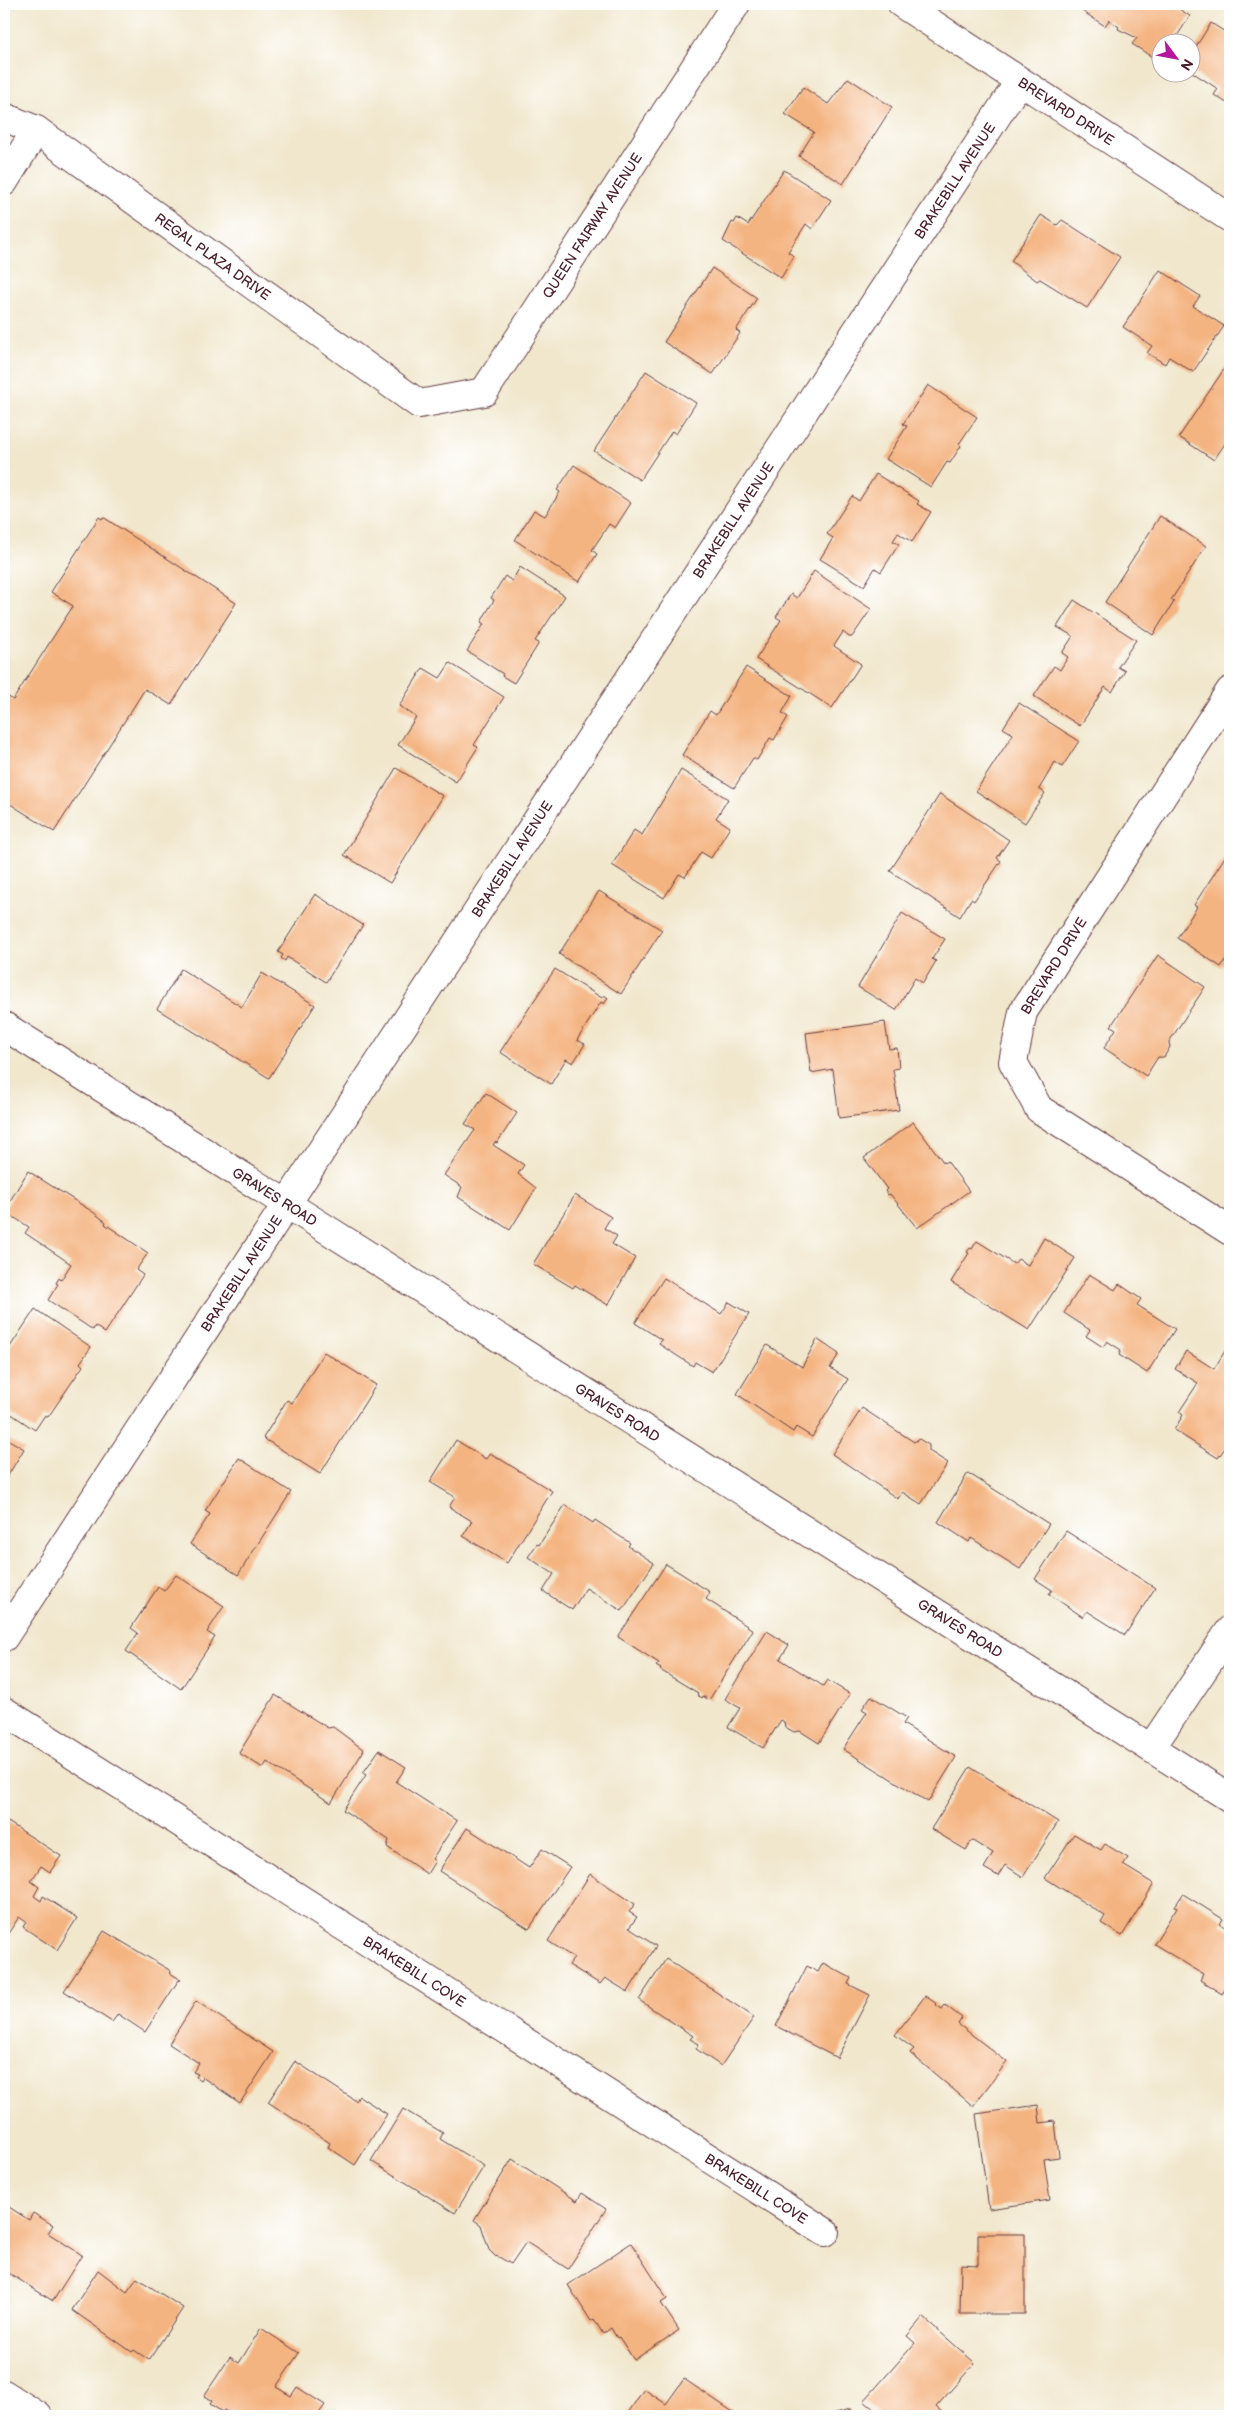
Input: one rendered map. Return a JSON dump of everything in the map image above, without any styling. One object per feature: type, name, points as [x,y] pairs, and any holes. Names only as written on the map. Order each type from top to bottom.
[{"type":"street","name":"QUEEN FAIRWAY AVENUE","points":[[419,404],[484,392],[735,4]]},
{"type":"street","name":"BREVARD DRIVE","points":[[902,4],[1230,218]]},
{"type":"street","name":"BRAKEBILL AVENUE","points":[[4,1637],[1019,82]]},
{"type":"street","name":"REGAL PLAZA DRIVE","points":[[4,117],[36,130],[419,404]]},
{"type":"street","points":[[4,182],[36,130]]},
{"type":"street","name":"BREVARD DRIVE","points":[[1230,691],[1023,1012],[1013,1062],[1039,1109],[1230,1231]]},
{"type":"street","name":"GRAVES ROAD","points":[[4,1026],[1230,1798]]},
{"type":"street","points":[[1151,1748],[1230,1630]]},
{"type":"street","name":"BRAKEBILL COVE","points":[[4,1712],[825,2232]]},
{"type":"street","points":[[4,2394],[38,2416]]},
{"type":"building","points":[[1087,4],[1171,4],[1190,16],[1180,32],[1152,32],[1152,57],[1132,44],[1137,38],[1118,29],[1119,27],[1109,20],[1105,26],[1082,11]]},
{"type":"building","points":[[1211,23],[1230,35],[1230,105],[1214,95],[1218,89],[1202,79],[1202,37]]},
{"type":"building","points":[[848,78],[892,107],[843,184],[799,156],[814,132],[785,114],[803,87],[828,104]]},
{"type":"building","points":[[784,170],[831,200],[812,229],[806,224],[788,252],[794,256],[781,278],[723,241],[732,222],[734,223],[737,218],[748,225]]},
{"type":"building","points":[[1041,215],[1057,225],[1062,220],[1120,257],[1087,308],[1040,279],[1037,281],[1011,261]]},
{"type":"building","points":[[712,268],[757,298],[736,330],[740,333],[713,374],[664,342]]},
{"type":"building","points":[[1160,270],[1200,296],[1193,306],[1224,326],[1193,372],[1169,357],[1165,364],[1147,353],[1152,346],[1123,327]]},
{"type":"building","points":[[1230,360],[1230,436],[1214,460],[1179,437]]},
{"type":"building","points":[[646,371],[696,403],[676,434],[672,431],[640,480],[594,451]]},
{"type":"building","points":[[928,385],[977,417],[959,444],[961,446],[950,463],[947,462],[931,487],[886,459],[907,426],[903,424]]},
{"type":"building","points":[[574,465],[631,503],[615,528],[609,524],[592,550],[597,554],[579,582],[515,540],[534,510],[545,516],[560,492],[557,490]]},
{"type":"building","points":[[876,474],[919,501],[917,504],[931,512],[912,542],[898,533],[893,541],[899,544],[881,572],[875,568],[864,586],[820,559],[833,538],[827,534],[852,496],[859,501]]},
{"type":"building","points":[[1160,516],[1206,546],[1171,600],[1174,602],[1153,635],[1105,602]]},
{"type":"building","points":[[99,517],[102,519],[103,517],[236,603],[171,705],[145,689],[54,832],[4,800],[4,694],[13,700],[73,606],[51,592]]},
{"type":"building","points":[[520,567],[565,596],[535,641],[539,643],[514,683],[467,651],[484,624],[481,622],[494,600],[491,598],[505,576],[512,581]]},
{"type":"building","points":[[814,571],[871,609],[852,637],[843,632],[834,646],[861,664],[832,708],[756,659],[781,620],[776,617],[791,594],[797,598]]},
{"type":"building","points":[[1074,600],[1136,640],[1118,667],[1125,671],[1112,692],[1105,687],[1080,726],[1034,696],[1054,666],[1060,670],[1068,657],[1062,653],[1073,636],[1057,627]]},
{"type":"building","points":[[450,663],[504,697],[474,745],[478,747],[456,782],[398,745],[416,717],[399,706],[423,668],[440,678]]},
{"type":"building","points":[[746,667],[792,696],[782,713],[788,717],[774,740],[770,738],[757,760],[753,758],[734,788],[682,755],[710,711],[716,715]]},
{"type":"building","points":[[1019,703],[1079,741],[1062,767],[1055,762],[1039,789],[1045,793],[1025,823],[976,791],[1013,734],[1003,728]]},
{"type":"building","points":[[396,768],[443,796],[390,883],[344,855]]},
{"type":"building","points":[[681,770],[728,799],[716,818],[730,827],[711,858],[701,852],[685,877],[679,874],[664,898],[612,865],[634,830],[642,835]]},
{"type":"building","points":[[940,794],[1009,840],[997,858],[1001,861],[974,901],[971,899],[960,917],[890,871]]},
{"type":"building","points":[[1230,849],[1230,953],[1221,967],[1177,938],[1197,907],[1194,905]]},
{"type":"building","points":[[599,891],[662,930],[621,994],[559,954]]},
{"type":"building","points":[[315,894],[363,925],[326,982],[287,957],[285,961],[281,958],[283,955],[278,952]]},
{"type":"building","points":[[902,913],[945,939],[932,959],[936,961],[923,983],[915,978],[896,1010],[858,987]]},
{"type":"building","points":[[1158,955],[1205,987],[1169,1042],[1170,1047],[1164,1057],[1158,1057],[1146,1076],[1104,1048],[1116,1029],[1111,1026]]},
{"type":"building","points":[[181,969],[242,1007],[262,973],[315,1005],[269,1078],[157,1009]]},
{"type":"building","points":[[555,969],[602,998],[604,995],[608,998],[604,1004],[601,1002],[577,1040],[585,1044],[573,1063],[566,1059],[551,1084],[500,1052]]},
{"type":"building","points":[[885,1022],[889,1049],[897,1048],[899,1068],[893,1069],[899,1110],[839,1118],[833,1069],[811,1073],[806,1033]]},
{"type":"building","points":[[486,1093],[517,1113],[497,1143],[495,1142],[493,1145],[524,1165],[518,1174],[536,1188],[510,1230],[458,1197],[462,1187],[444,1175],[475,1130],[465,1124]]},
{"type":"building","points":[[913,1122],[944,1163],[947,1161],[969,1191],[917,1228],[890,1194],[888,1195],[885,1191],[887,1189],[864,1158]]},
{"type":"building","points":[[28,1171],[93,1212],[106,1222],[105,1224],[148,1253],[136,1270],[143,1275],[105,1333],[95,1326],[93,1330],[48,1300],[58,1284],[56,1283],[59,1278],[61,1280],[71,1264],[25,1233],[29,1227],[4,1211]]},
{"type":"building","points":[[575,1195],[611,1217],[604,1228],[617,1236],[612,1244],[635,1258],[608,1305],[575,1285],[573,1288],[533,1264]]},
{"type":"building","points":[[1044,1238],[1075,1258],[1029,1330],[951,1282],[969,1253],[967,1252],[970,1248],[972,1249],[977,1241],[1014,1264],[1018,1259],[1028,1265]]},
{"type":"building","points":[[1089,1274],[1115,1290],[1119,1284],[1141,1299],[1137,1305],[1175,1329],[1147,1373],[1119,1355],[1121,1350],[1107,1341],[1103,1347],[1086,1336],[1090,1330],[1064,1313]]},
{"type":"building","points":[[664,1278],[721,1314],[729,1302],[749,1314],[712,1372],[695,1362],[693,1366],[659,1344],[662,1340],[635,1323]]},
{"type":"building","points":[[35,1309],[91,1347],[80,1363],[83,1366],[48,1417],[45,1415],[35,1430],[4,1409],[4,1356]]},
{"type":"building","points":[[817,1339],[839,1354],[830,1368],[848,1379],[812,1437],[796,1427],[793,1432],[737,1394],[767,1345],[802,1367]]},
{"type":"building","points":[[1228,1346],[1230,1348],[1230,1441],[1218,1458],[1174,1430],[1183,1415],[1179,1412],[1198,1383],[1175,1369],[1186,1351],[1214,1369]]},
{"type":"building","points":[[324,1352],[376,1385],[320,1474],[263,1438],[287,1400],[292,1403]]},
{"type":"building","points":[[862,1408],[914,1442],[919,1439],[929,1445],[929,1451],[948,1463],[921,1504],[902,1492],[898,1499],[832,1454]]},
{"type":"building","points":[[4,1437],[24,1449],[4,1482]]},
{"type":"building","points":[[456,1440],[486,1459],[490,1453],[552,1491],[507,1563],[463,1536],[472,1521],[449,1507],[455,1497],[430,1482]]},
{"type":"building","points":[[239,1458],[291,1492],[238,1575],[190,1544],[210,1514],[205,1511]]},
{"type":"building","points":[[968,1473],[1049,1524],[1020,1569],[971,1538],[969,1542],[938,1522]]},
{"type":"building","points":[[565,1505],[593,1523],[595,1520],[630,1543],[628,1546],[654,1563],[622,1611],[586,1588],[572,1610],[543,1591],[554,1574],[528,1557],[537,1544],[539,1545]]},
{"type":"building","points":[[1066,1531],[1155,1588],[1125,1635],[1087,1611],[1083,1617],[1049,1594],[1052,1590],[1035,1579]]},
{"type":"building","points":[[666,1564],[710,1592],[706,1599],[753,1630],[709,1700],[697,1695],[698,1693],[660,1670],[656,1666],[659,1663],[618,1637]]},
{"type":"building","points":[[176,1575],[224,1606],[207,1632],[215,1637],[181,1689],[126,1651],[138,1633],[131,1628],[158,1587],[164,1591]]},
{"type":"building","points":[[767,1631],[789,1645],[780,1659],[823,1686],[827,1680],[850,1694],[819,1743],[800,1731],[794,1732],[785,1727],[784,1722],[781,1720],[763,1748],[728,1727],[740,1708],[725,1699]]},
{"type":"building","points":[[275,1695],[328,1728],[333,1727],[364,1750],[331,1803],[267,1762],[263,1768],[239,1753]]},
{"type":"building","points":[[871,1696],[907,1718],[903,1724],[956,1757],[928,1802],[843,1749],[867,1712],[862,1709]]},
{"type":"building","points":[[379,1750],[406,1767],[396,1782],[457,1821],[432,1859],[435,1861],[427,1874],[387,1847],[389,1840],[343,1810],[366,1775],[363,1773]]},
{"type":"building","points":[[970,1767],[1058,1822],[1023,1877],[1005,1865],[998,1876],[984,1868],[993,1853],[972,1840],[966,1850],[931,1829]]},
{"type":"building","points":[[8,1822],[61,1856],[50,1872],[41,1866],[31,1881],[39,1887],[34,1896],[41,1901],[43,1896],[77,1918],[57,1950],[23,1927],[26,1922],[19,1917],[7,1935],[4,1933],[4,1829]]},
{"type":"building","points":[[467,1828],[529,1868],[542,1849],[570,1867],[529,1929],[439,1871]]},
{"type":"building","points":[[1074,1834],[1101,1850],[1105,1844],[1128,1858],[1123,1865],[1154,1884],[1122,1936],[1101,1923],[1105,1916],[1045,1878]]},
{"type":"building","points":[[590,1874],[635,1904],[629,1912],[637,1917],[629,1928],[656,1946],[628,1992],[605,1978],[600,1984],[569,1965],[574,1958],[548,1941]]},
{"type":"building","points":[[1183,1894],[1223,1919],[1220,1924],[1230,1930],[1230,1991],[1226,1988],[1222,1994],[1200,1980],[1203,1974],[1154,1944]]},
{"type":"building","points":[[104,1931],[171,1971],[170,1973],[181,1980],[178,1981],[145,2032],[118,2014],[112,2022],[64,1991]]},
{"type":"building","points":[[666,1959],[754,2017],[721,2066],[696,2049],[699,2044],[690,2039],[693,2036],[639,2000]]},
{"type":"building","points":[[823,1963],[851,1978],[848,1984],[870,1995],[837,2058],[776,2026],[807,1966],[818,1972]]},
{"type":"building","points":[[925,1996],[942,2009],[945,2005],[962,2018],[958,2024],[1007,2062],[973,2106],[910,2053],[914,2049],[895,2035]]},
{"type":"building","points":[[196,2001],[273,2052],[240,2103],[202,2077],[200,2080],[196,2077],[198,2074],[193,2072],[199,2063],[169,2044]]},
{"type":"building","points":[[295,2061],[356,2101],[359,2096],[387,2114],[355,2165],[328,2147],[330,2143],[268,2102]]},
{"type":"building","points":[[1038,2105],[1040,2123],[1055,2121],[1059,2157],[1044,2159],[1050,2200],[989,2209],[976,2114]]},
{"type":"building","points":[[403,2109],[443,2133],[440,2139],[484,2166],[455,2213],[371,2161]]},
{"type":"building","points":[[512,2159],[577,2201],[582,2193],[606,2209],[568,2269],[526,2242],[511,2264],[496,2257],[489,2250],[481,2225],[474,2220]]},
{"type":"building","points":[[9,2207],[29,2220],[33,2213],[53,2225],[48,2233],[82,2255],[53,2301],[4,2270],[4,2216]]},
{"type":"building","points":[[978,2234],[1025,2234],[1025,2314],[960,2314],[961,2264],[978,2265]]},
{"type":"building","points":[[631,2243],[667,2299],[661,2303],[679,2330],[634,2360],[611,2328],[603,2334],[594,2319],[591,2321],[568,2285]]},
{"type":"building","points":[[98,2270],[127,2292],[137,2278],[183,2308],[149,2360],[134,2350],[132,2352],[72,2310]]},
{"type":"building","points":[[923,2317],[975,2363],[936,2407],[942,2412],[938,2416],[882,2416],[864,2401],[915,2343],[907,2336]]},
{"type":"building","points":[[261,2328],[299,2353],[276,2387],[291,2396],[297,2387],[325,2405],[317,2416],[234,2416],[224,2410],[222,2412],[210,2404],[212,2401],[204,2396],[230,2357],[239,2363]]},
{"type":"building","points":[[684,2379],[739,2416],[633,2416],[628,2413],[644,2389],[666,2404]]},
{"type":"building","points":[[851,2409],[852,2416],[824,2416]]}]
